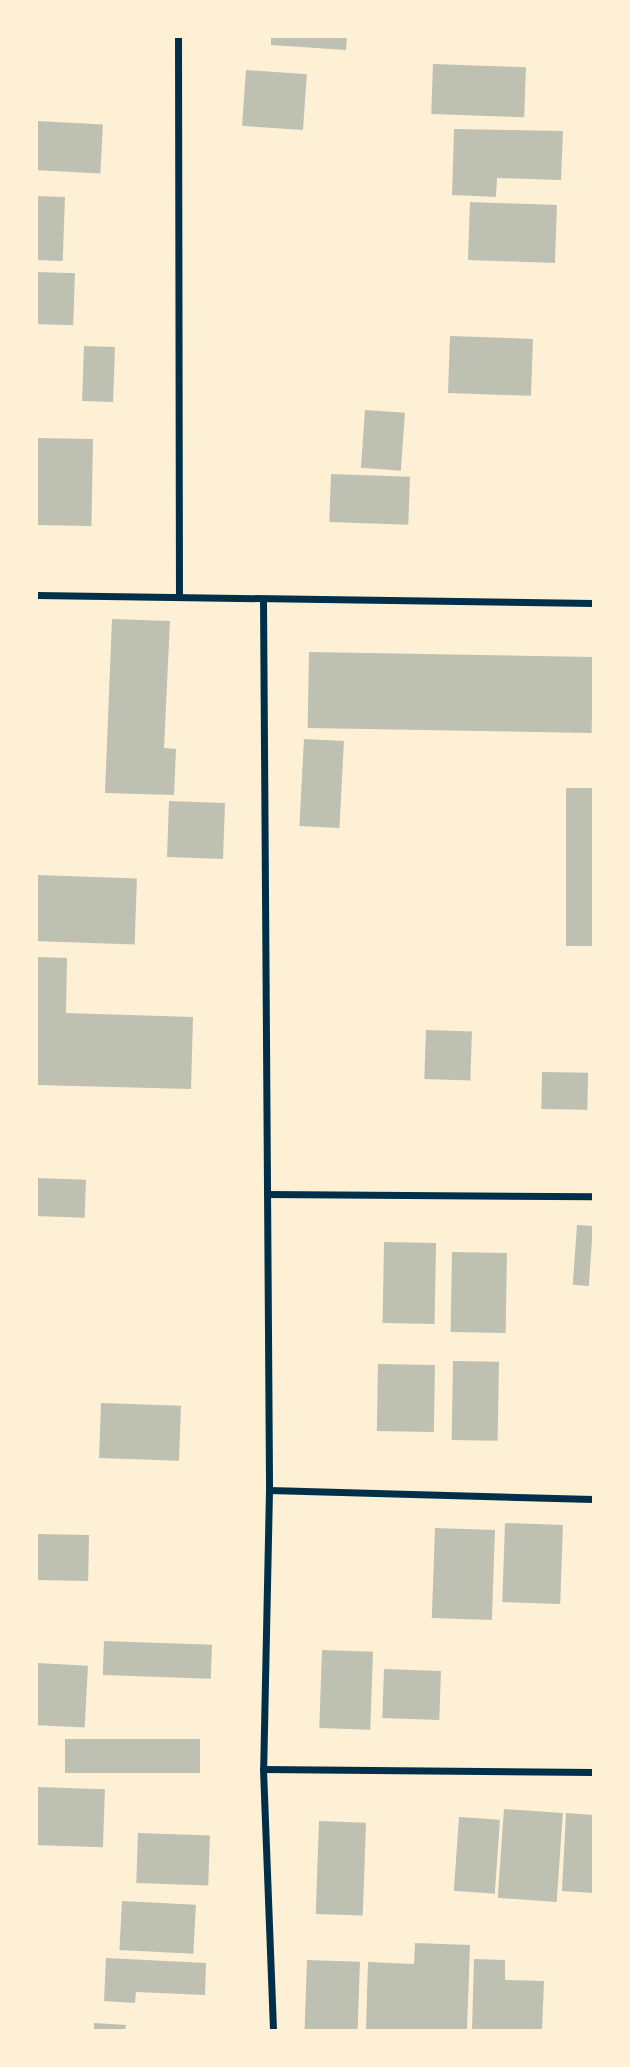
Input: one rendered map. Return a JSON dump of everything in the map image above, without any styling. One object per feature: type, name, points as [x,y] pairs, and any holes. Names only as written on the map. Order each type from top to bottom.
[{"type":"street","points":[[177,37],[179,597]]},
{"type":"street","points":[[37,596],[593,603]]},
{"type":"street","points":[[263,599],[270,1490],[263,1769],[273,2030]]},
{"type":"street","points":[[267,1194],[593,1196]]},
{"type":"street","points":[[270,1490],[593,1499]]},
{"type":"street","points":[[263,1769],[593,1772]]},
{"type":"building","points":[[271,37],[347,37],[346,50],[271,45]]},
{"type":"building","points":[[433,64],[526,67],[524,117],[431,114]]},
{"type":"building","points":[[246,70],[307,74],[303,130],[242,126]]},
{"type":"building","points":[[37,121],[103,124],[100,173],[37,170]]},
{"type":"building","points":[[454,129],[563,131],[561,180],[497,178],[496,197],[452,195]]},
{"type":"building","points":[[37,196],[65,197],[63,261],[37,260]]},
{"type":"building","points":[[470,202],[557,205],[555,263],[468,260]]},
{"type":"building","points":[[37,272],[75,273],[73,325],[37,324]]},
{"type":"building","points":[[450,336],[533,339],[531,396],[448,393]]},
{"type":"building","points":[[84,346],[115,347],[113,402],[82,401]]},
{"type":"building","points":[[365,410],[405,413],[401,471],[361,468]]},
{"type":"building","points":[[37,438],[93,439],[91,526],[37,525]]},
{"type":"building","points":[[331,474],[410,477],[408,525],[329,522]]},
{"type":"building","points":[[112,619],[170,621],[164,748],[176,749],[174,795],[105,793]]},
{"type":"building","points":[[309,652],[593,657],[592,733],[308,728]]},
{"type":"building","points":[[304,739],[344,741],[339,828],[299,826]]},
{"type":"building","points":[[566,788],[593,788],[593,946],[566,946]]},
{"type":"building","points":[[169,801],[225,803],[223,859],[167,857]]},
{"type":"building","points":[[37,875],[137,878],[135,944],[37,941]]},
{"type":"building","points":[[37,957],[67,958],[66,1013],[193,1017],[191,1089],[37,1085]]},
{"type":"building","points":[[426,1030],[472,1032],[470,1081],[424,1079]]},
{"type":"building","points":[[542,1072],[588,1073],[587,1110],[541,1109]]},
{"type":"building","points":[[37,1178],[86,1180],[85,1218],[37,1216]]},
{"type":"building","points":[[577,1225],[593,1226],[589,1286],[573,1285]]},
{"type":"building","points":[[384,1242],[436,1243],[435,1324],[383,1323]]},
{"type":"building","points":[[452,1252],[507,1253],[506,1333],[451,1332]]},
{"type":"building","points":[[453,1361],[499,1362],[498,1441],[452,1440]]},
{"type":"building","points":[[378,1364],[435,1365],[434,1432],[377,1431]]},
{"type":"building","points":[[101,1403],[181,1406],[179,1461],[99,1458]]},
{"type":"building","points":[[505,1523],[563,1525],[560,1604],[502,1602]]},
{"type":"building","points":[[435,1528],[495,1530],[492,1620],[432,1618]]},
{"type":"building","points":[[37,1534],[89,1535],[88,1581],[37,1580]]},
{"type":"building","points":[[104,1641],[212,1645],[211,1679],[103,1675]]},
{"type":"building","points":[[322,1650],[373,1652],[370,1730],[319,1728]]},
{"type":"building","points":[[37,1663],[88,1666],[85,1728],[37,1725]]},
{"type":"building","points":[[384,1669],[441,1671],[439,1720],[382,1718]]},
{"type":"building","points":[[65,1739],[200,1739],[200,1773],[65,1773]]},
{"type":"building","points":[[37,1787],[105,1789],[103,1847],[37,1845]]},
{"type":"building","points":[[504,1809],[563,1813],[557,1902],[498,1898]]},
{"type":"building","points":[[566,1813],[593,1815],[593,1893],[562,1891]]},
{"type":"building","points":[[459,1817],[500,1820],[495,1894],[454,1891]]},
{"type":"building","points":[[319,1821],[366,1823],[363,1916],[316,1914]]},
{"type":"building","points":[[138,1833],[210,1836],[208,1885],[136,1883]]},
{"type":"building","points":[[122,1901],[196,1905],[193,1954],[119,1950]]},
{"type":"building","points":[[415,1943],[470,1945],[467,2030],[366,2030],[368,1962],[414,1964]]},
{"type":"building","points":[[106,1958],[206,1963],[205,1995],[136,1992],[135,2003],[104,2001]]},
{"type":"building","points":[[474,1959],[505,1960],[505,1980],[544,1981],[542,2030],[472,2030]]},
{"type":"building","points":[[307,1960],[360,1962],[358,2030],[305,2030]]},
{"type":"building","points":[[94,2023],[126,2025],[125,2030],[94,2030]]}]
